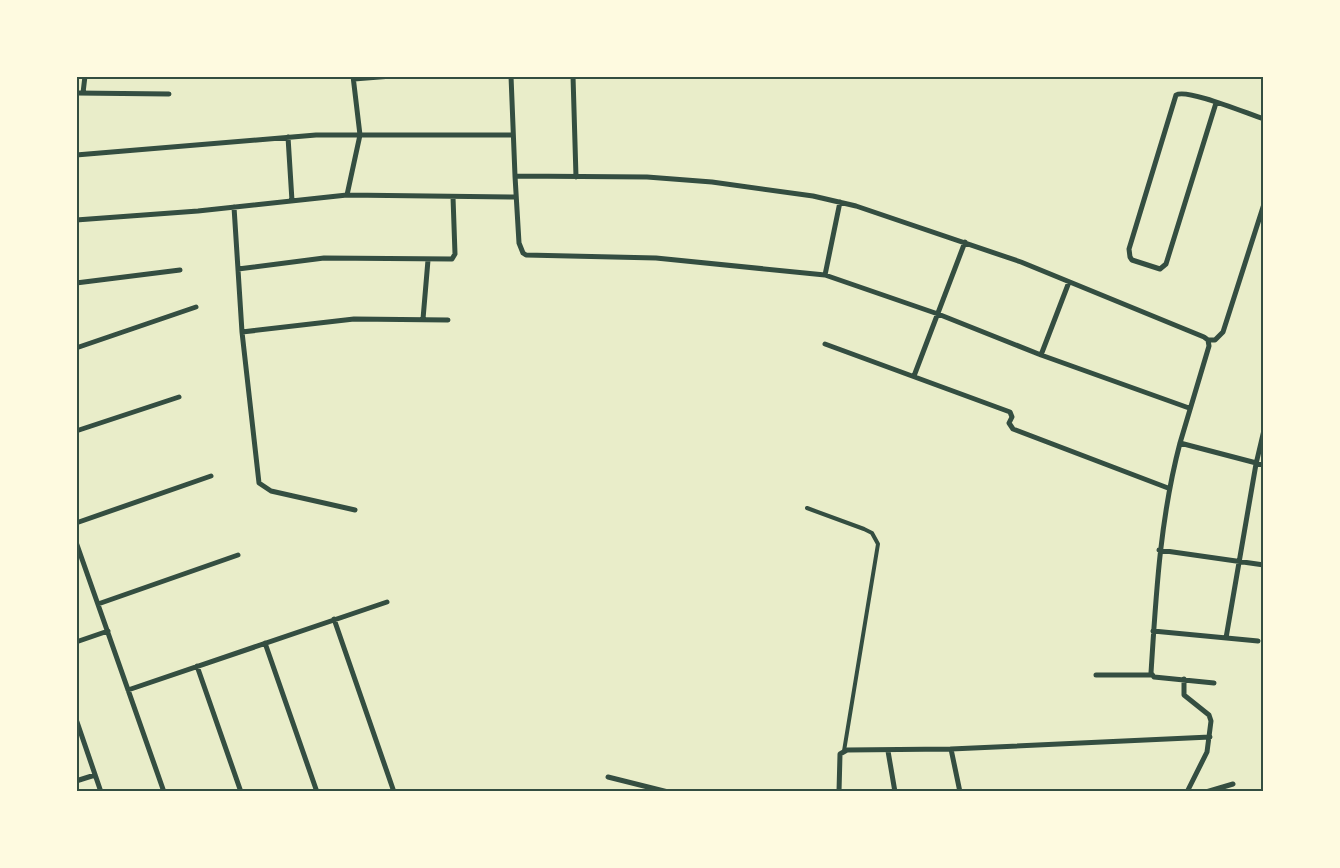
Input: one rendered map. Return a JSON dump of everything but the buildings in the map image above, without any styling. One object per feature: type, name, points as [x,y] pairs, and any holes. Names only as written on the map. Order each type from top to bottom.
[{"type":"street","points":[[83,93],[85,76]]},
{"type":"street","points":[[347,195],[360,135],[354,78],[392,76]]},
{"type":"street","points":[[511,76],[518,243],[523,254],[656,258],[825,275],[938,314],[1041,355],[1189,408]]},
{"type":"street","points":[[573,76],[576,177]]},
{"type":"street","points":[[76,93],[169,94]]},
{"type":"street","points":[[1216,103],[1166,264],[1160,269],[1132,260],[1129,249],[1176,95],[1185,93],[1216,103],[1264,119]]},
{"type":"street","points":[[76,155],[288,137],[513,135]]},
{"type":"street","points":[[288,137],[292,202]]},
{"type":"street","points":[[515,176],[647,177],[712,182],[840,202],[965,242],[1069,282],[1208,340],[1215,340],[1223,332],[1264,204]]},
{"type":"street","points":[[76,220],[292,202],[347,195],[516,197]]},
{"type":"street","points":[[238,268],[324,258],[428,260],[454,258],[454,197]]},
{"type":"street","points":[[825,275],[840,202]]},
{"type":"street","points":[[234,207],[242,332],[259,483],[271,491],[355,510]]},
{"type":"street","points":[[914,376],[965,242]]},
{"type":"street","points":[[423,319],[428,260]]},
{"type":"street","points":[[76,283],[180,270]]},
{"type":"street","points":[[1041,355],[1069,282]]},
{"type":"street","points":[[76,348],[196,306]]},
{"type":"street","points":[[242,332],[354,319],[448,320]]},
{"type":"street","points":[[1151,675],[1159,550],[1168,488],[1189,408],[1209,346],[1208,340]]},
{"type":"street","points":[[825,344],[1010,412],[1012,417],[1010,424],[1013,429],[1168,488]]},
{"type":"street","points":[[76,431],[179,397]]},
{"type":"street","points":[[1226,638],[1256,464],[1264,430]]},
{"type":"street","points":[[1180,443],[1264,465]]},
{"type":"street","points":[[76,523],[211,476]]},
{"type":"street","points":[[76,542],[164,792]]},
{"type":"street","points":[[1159,550],[1239,563],[1264,565]]},
{"type":"street","points":[[98,604],[238,554]]},
{"type":"street","points":[[128,690],[387,602]]},
{"type":"street","points":[[334,619],[394,792]]},
{"type":"street","points":[[76,642],[108,631]]},
{"type":"street","points":[[1153,631],[1258,641]]},
{"type":"street","points":[[265,642],[317,792]]},
{"type":"street","points":[[197,666],[241,792]]},
{"type":"street","points":[[1096,674],[1151,675],[1214,683]]},
{"type":"street","points":[[1184,679],[1184,695],[1209,715],[1210,737],[1202,764],[1192,779],[1187,792]]},
{"type":"street","points":[[76,719],[101,792]]},
{"type":"street","points":[[839,792],[840,754],[844,751],[951,749],[1210,737]]},
{"type":"street","points":[[951,749],[960,792]]},
{"type":"street","points":[[888,751],[896,792]]},
{"type":"street","points":[[76,781],[95,775]]},
{"type":"street","points":[[608,777],[668,792]]},
{"type":"street","points":[[1206,792],[1233,784]]},
{"type":"street","points":[[641,785],[643,792]]},
{"type":"lane","points":[[807,508],[872,533],[878,544],[844,751]]}]
